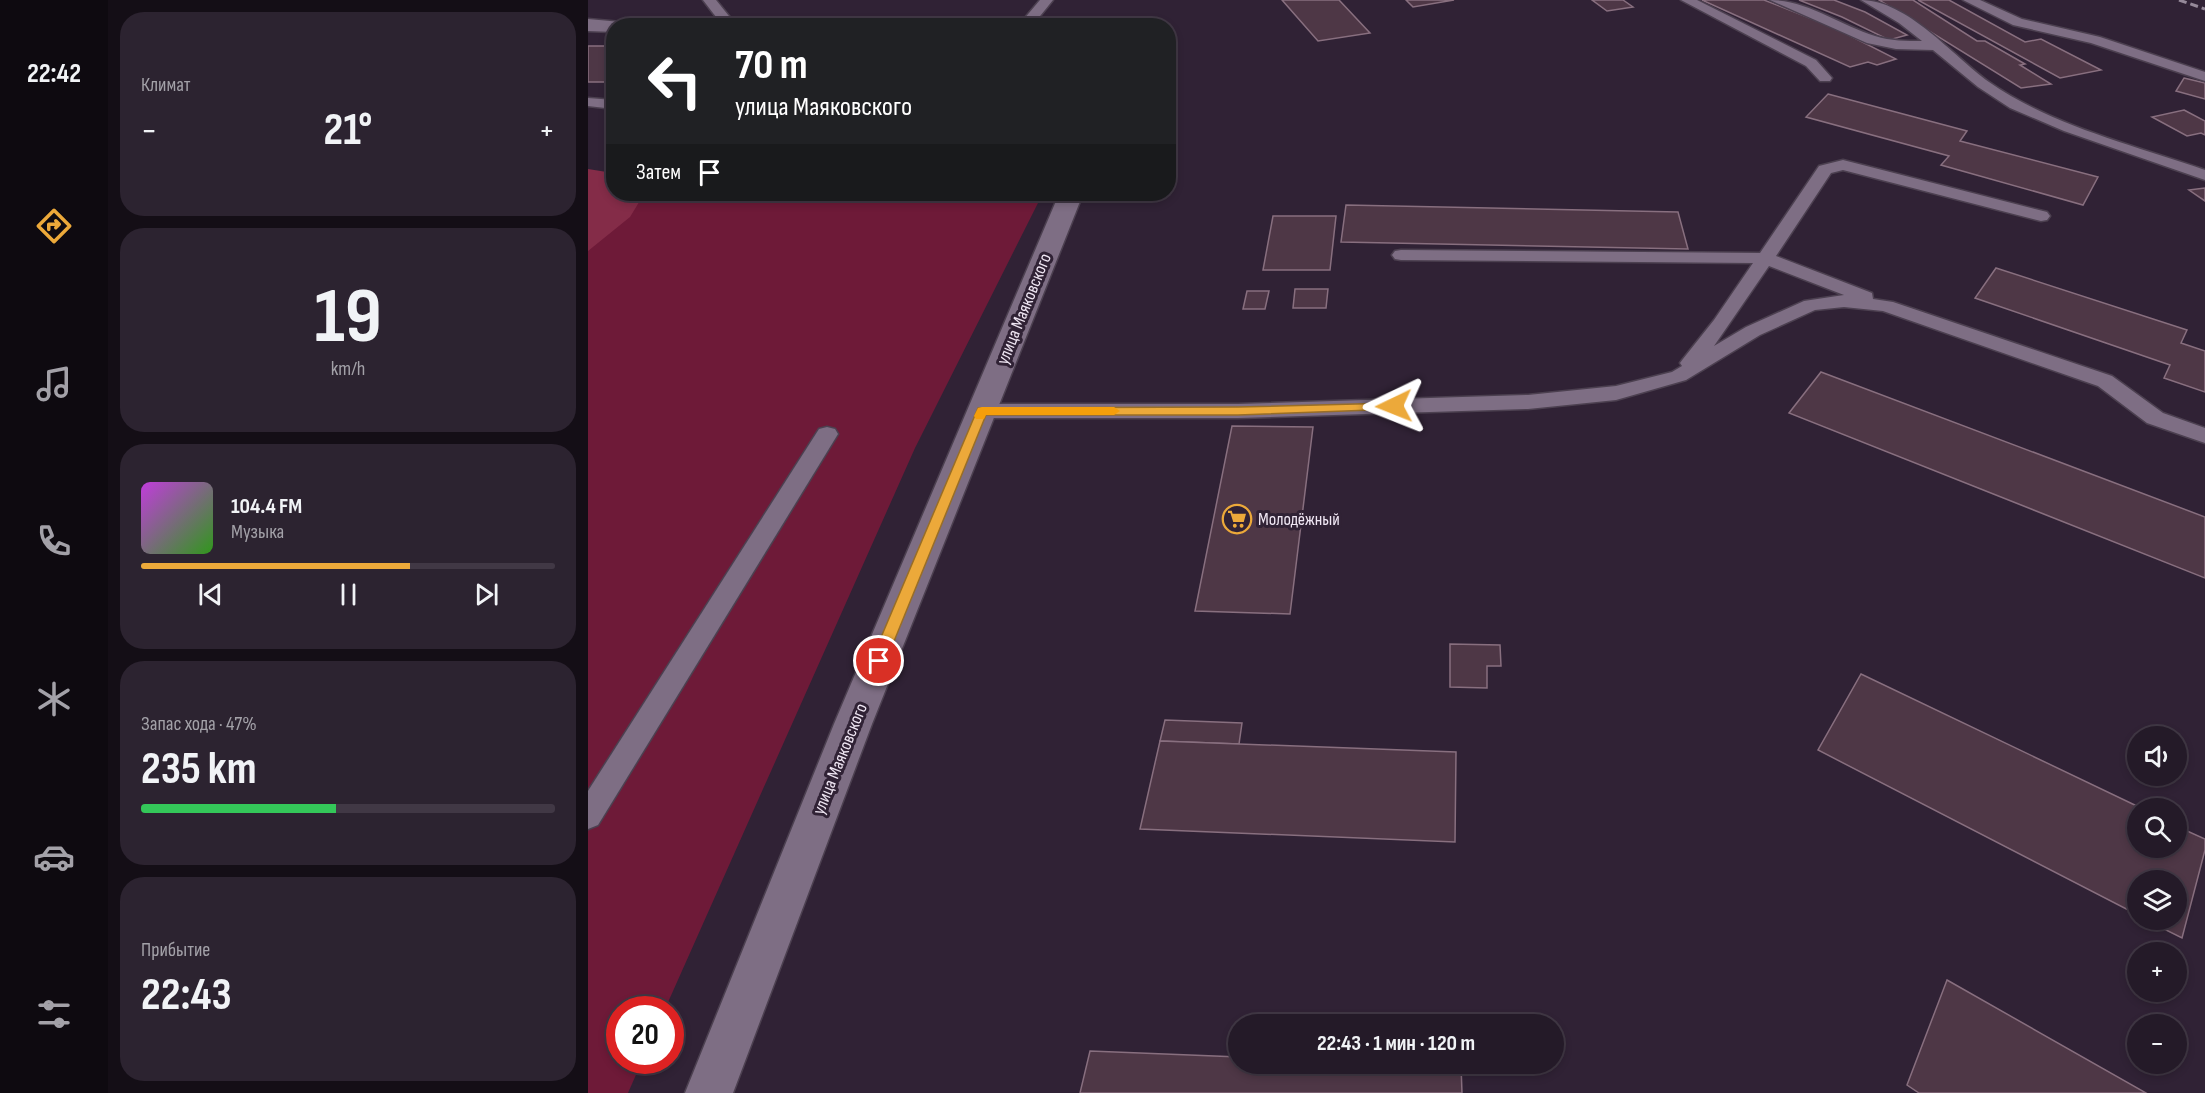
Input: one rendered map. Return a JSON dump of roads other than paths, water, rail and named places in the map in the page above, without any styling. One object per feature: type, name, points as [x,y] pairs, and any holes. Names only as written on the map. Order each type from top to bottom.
[{"type":"street","points":[[588,25],[606,26]]},
{"type":"street","name":"улица Маяковского","points":[[709,1093],[853,724],[1068,201]]},
{"type":"lane","points":[[709,0],[724,18]]},
{"type":"lane","points":[[1031,18],[1047,0]]},
{"type":"lane","points":[[1687,0],[1811,63],[1825,78]]},
{"type":"lane","points":[[1776,0],[1872,40],[1896,45],[1936,46]]},
{"type":"lane","points":[[1867,0],[1904,20],[1983,84],[2015,105],[2069,128],[2205,175]]},
{"type":"lane","points":[[1969,0],[2018,22],[2094,40],[2205,77]]},
{"type":"lane","points":[[588,102],[606,104]]},
{"type":"lane","points":[[1679,376],[1721,324],[1825,169],[1842,165],[2041,216]]},
{"type":"lane","points":[[1401,255],[1765,258],[1887,306],[2105,381],[2155,418],[2205,436]]},
{"type":"lane","points":[[982,411],[1238,411],[1528,402],[1616,393],[1679,376],[1753,331],[1811,305],[1844,301],[1887,306]]},
{"type":"lane","points":[[588,816],[827,434]]},
{"type":"railway","points":[[2179,0],[2205,9]]},
{"type":"place","name":"Молодёжный","points":[[1237,519]]}]
